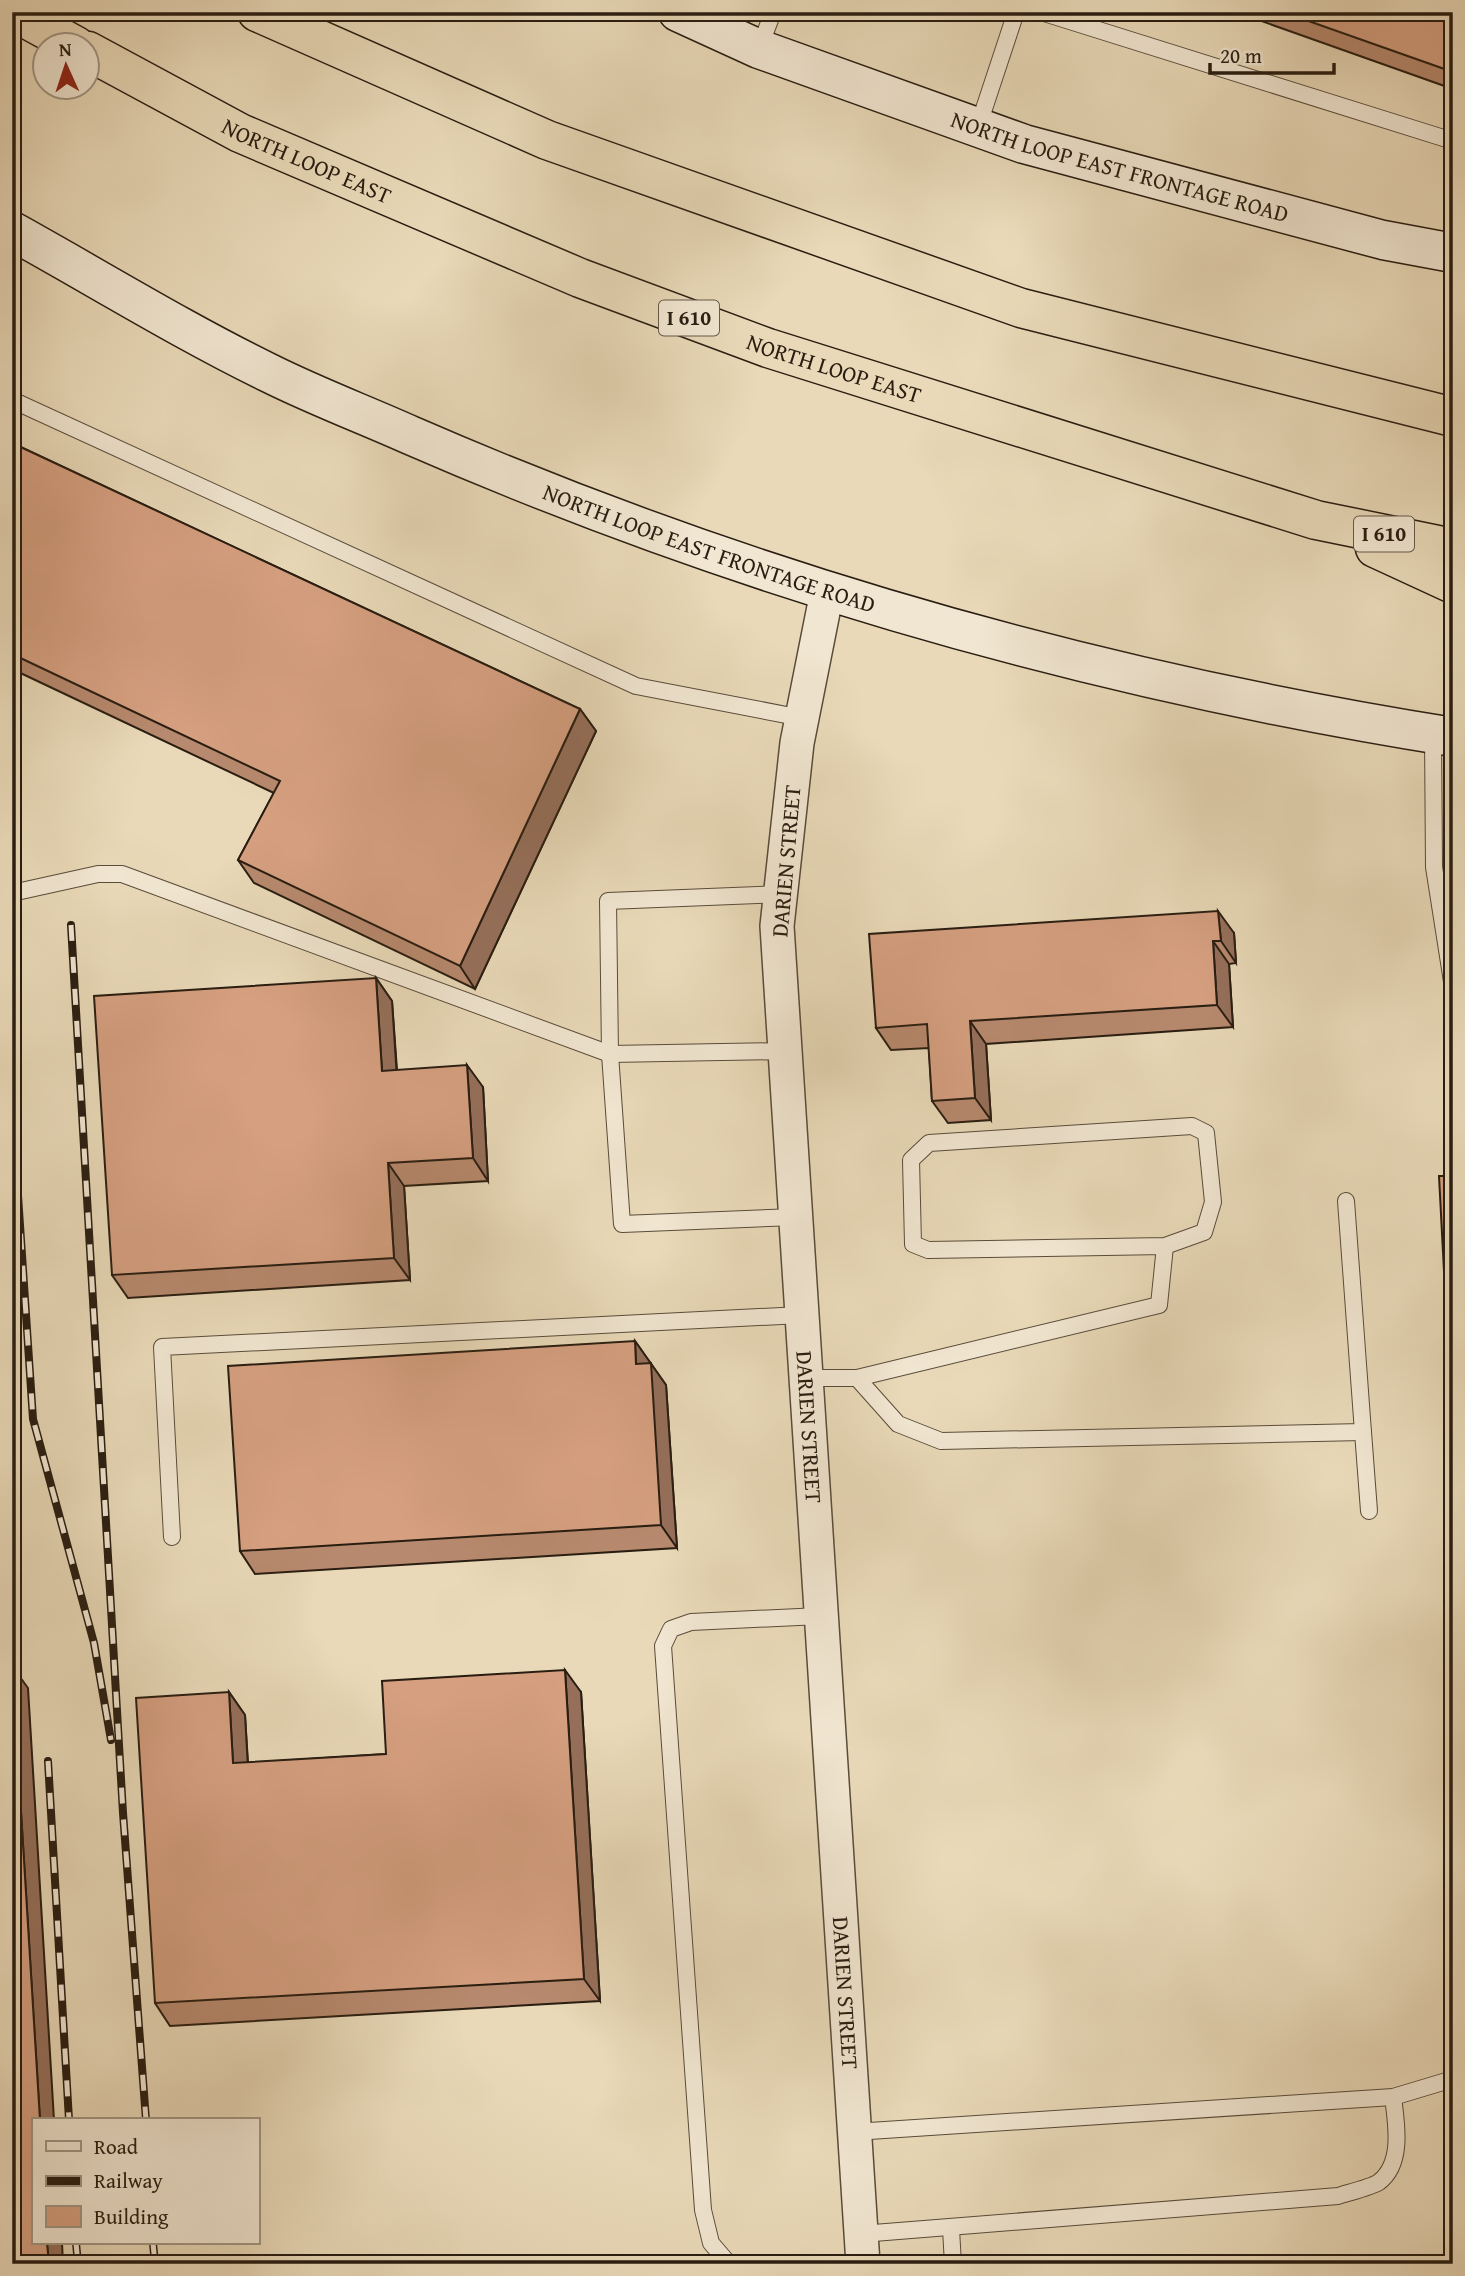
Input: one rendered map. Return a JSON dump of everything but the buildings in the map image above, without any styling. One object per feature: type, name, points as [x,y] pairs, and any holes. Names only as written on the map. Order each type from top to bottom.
[{"type":"highway","points":[[14,12],[50,32]]},
{"type":"highway","points":[[257,12],[547,141],[1021,308],[1453,417]]},
{"type":"highway","name":"NORTH LOOP EAST","points":[[102,59],[240,133],[580,278],[768,348],[1316,520],[1453,548]]},
{"type":"highway","points":[[1316,520],[1453,584]]},
{"type":"main road","name":"NORTH LOOP EAST FRONTAGE ROAD","points":[[678,12],[759,49],[1024,144],[1382,240],[1453,253]]},
{"type":"main road","name":"NORTH LOOP EAST FRONTAGE ROAD","points":[[12,231],[269,373],[537,490],[827,592],[1012,646],[1276,705],[1443,735]]},
{"type":"street","name":"DARIEN STREET","points":[[827,592],[802,719],[777,926],[862,2249]]},
{"type":"lane","points":[[759,49],[773,12]]},
{"type":"lane","points":[[978,127],[1016,12]]},
{"type":"lane","points":[[1041,12],[1453,141]]},
{"type":"lane","points":[[12,400],[636,686],[802,719]]},
{"type":"lane","points":[[1443,735],[1434,867],[1449,937],[1453,988]]},
{"type":"lane","points":[[12,893],[97,874],[122,874],[610,1055],[785,1051]]},
{"type":"lane","points":[[781,894],[608,901],[610,1055],[622,1224],[795,1217]]},
{"type":"lane","points":[[1192,1126],[1206,1133],[1213,1202],[1204,1232],[1165,1246],[928,1250],[913,1244],[911,1160],[929,1143],[1192,1126]]},
{"type":"lane","points":[[1346,1201],[1369,1511]]},
{"type":"lane","points":[[805,1378],[858,1378],[1159,1305],[1165,1246]]},
{"type":"lane","points":[[173,1538],[163,1347],[801,1315]]},
{"type":"lane","points":[[858,1378],[898,1424],[941,1441],[1363,1432]]},
{"type":"lane","points":[[729,2264],[711,2243],[703,2210],[663,1646],[671,1629],[691,1622],[820,1616]]},
{"type":"lane","points":[[854,2132],[1393,2097],[1453,2079]]},
{"type":"lane","points":[[862,2249],[951,2229],[1338,2196],[1379,2182],[1392,2162],[1398,2134],[1393,2097]]},
{"type":"lane","points":[[951,2229],[953,2264]]},
{"type":"railway","points":[[71,925],[123,1813],[146,2118]]},
{"type":"railway","points":[[12,1106],[33,1419],[94,1643],[111,1740]]},
{"type":"railway","points":[[48,1761],[69,2118]]},
{"type":"railway","points":[[76,2244],[78,2264]]},
{"type":"railway","points":[[153,2244],[155,2264]]}]
